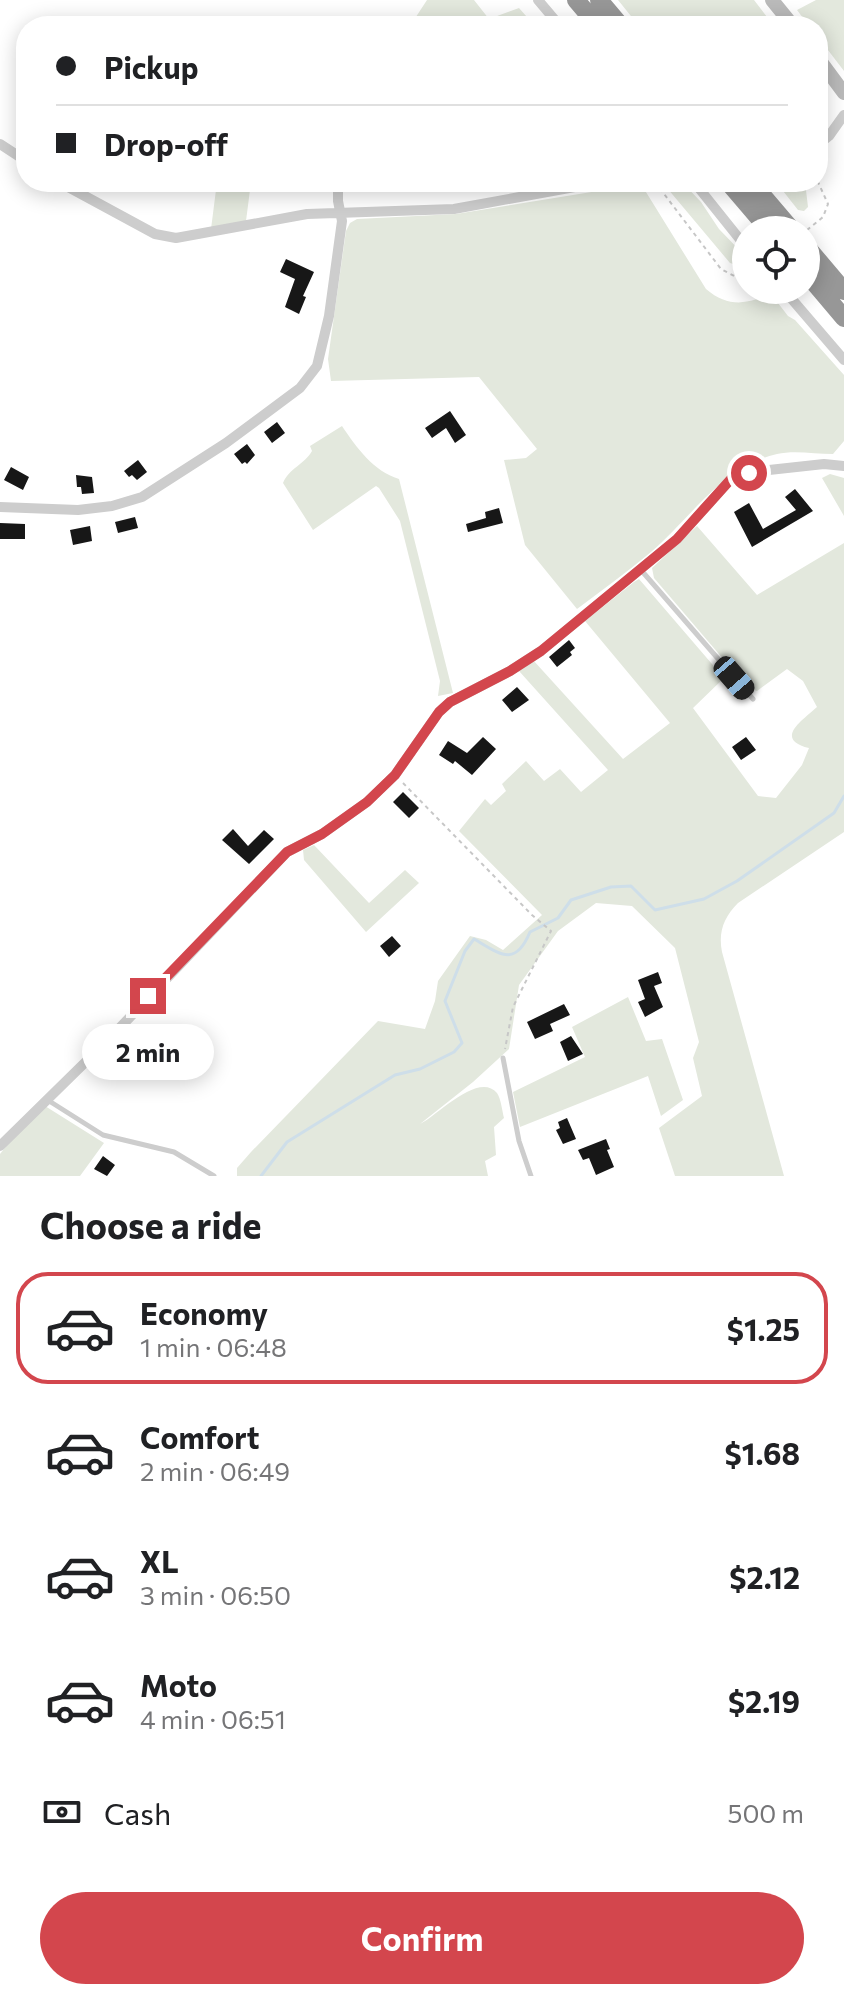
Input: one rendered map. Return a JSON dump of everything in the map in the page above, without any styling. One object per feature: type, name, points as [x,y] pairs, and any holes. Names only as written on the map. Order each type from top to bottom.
[{"type":"highway","points":[[576,0],[590,16]]},
{"type":"highway","points":[[599,0],[613,16]]},
{"type":"highway","points":[[737,192],[757,216]]},
{"type":"highway","points":[[760,192],[780,216]]},
{"type":"highway","points":[[820,263],[844,291]]},
{"type":"highway","points":[[820,290],[844,318]]},
{"type":"main road","points":[[772,0],[785,16]]},
{"type":"main road","points":[[828,71],[844,93]]},
{"type":"street","points":[[538,0],[552,16]]},
{"type":"street","points":[[828,137],[844,115]]},
{"type":"street","points":[[77,192],[155,234],[176,238],[307,214],[454,209],[547,192]]},
{"type":"street","points":[[0,507],[78,510],[112,506],[142,497],[226,443],[300,388],[317,366],[329,316],[342,221],[339,192]]},
{"type":"street","points":[[702,192],[732,230]]},
{"type":"street","points":[[796,304],[844,360]]},
{"type":"street","points":[[0,1146],[112,1036],[287,852],[322,834],[367,802],[395,775],[439,712],[450,702],[541,651],[677,539],[731,479],[769,470],[824,464],[844,466]]},
{"type":"lane","points":[[641,569],[753,699]]},
{"type":"lane","points":[[503,1058],[519,1141],[531,1176]]},
{"type":"lane","points":[[46,1098],[103,1135],[174,1152],[214,1176]]},
{"type":"path","points":[[663,192],[721,269],[732,275]]},
{"type":"path","points":[[820,220],[828,204],[823,192]]},
{"type":"path","points":[[395,775],[551,931],[513,1007],[503,1058]]},
{"type":"shaded area","points":[[427,0],[474,0],[487,16],[417,16]]},
{"type":"shaded area","points":[[618,0],[754,0],[766,16],[631,16]]},
{"type":"shaded area","points":[[816,0],[844,0],[844,71],[828,50],[828,16],[802,16],[797,10]]},
{"type":"shaded area","points":[[519,8],[526,16],[497,16]]},
{"type":"shaded area","points":[[216,192],[250,192],[246,221],[211,229]]},
{"type":"shaded area","points":[[592,192],[646,192],[706,289],[732,304],[779,304],[844,375],[844,441],[833,454],[777,454],[757,460],[740,470],[708,495],[651,552],[577,609],[525,545],[504,460],[526,458],[537,449],[479,377],[331,381],[328,359],[346,231],[350,223],[357,219],[456,214]]},
{"type":"shaded area","points":[[670,192],[692,192],[701,202],[732,242],[732,264]]},
{"type":"shaded area","points":[[784,192],[806,192],[808,207],[804,211],[798,210]]},
{"type":"shaded area","points":[[342,426],[373,465],[399,479],[453,693],[438,696],[440,681],[400,521],[379,488],[376,486],[313,530],[283,483],[309,456],[312,451],[310,446]]},
{"type":"shaded area","points":[[830,474],[844,478],[844,516],[822,478]]},
{"type":"shaded area","points":[[697,526],[757,595],[844,543],[844,832],[738,903],[726,919],[721,938],[722,952],[784,1176],[675,1176],[659,1128],[702,1096],[693,1058],[699,1042],[675,948],[632,906],[596,903],[558,931],[519,985],[509,1049],[420,1124],[469,1091],[489,1088],[497,1093],[504,1118],[494,1127],[496,1155],[485,1161],[488,1176],[237,1176],[237,1168],[251,1152],[378,1021],[425,1029],[438,981],[470,936],[486,940],[503,950],[542,915],[459,831],[485,799],[491,805],[506,791],[502,784],[526,761],[544,781],[560,769],[581,792],[608,770],[519,671],[533,660],[623,759],[670,723],[585,621],[634,582],[639,579],[724,678],[693,708],[758,796],[776,798],[802,765],[809,748],[793,740],[792,734],[817,707],[803,681],[787,669],[757,691],[748,688],[654,578],[652,568]]},
{"type":"shaded area","points":[[314,845],[369,903],[405,870],[419,883],[366,932],[304,860],[303,850]]},
{"type":"shaded area","points":[[628,997],[646,1041],[662,1039],[683,1100],[661,1116],[648,1076],[520,1127],[513,1092],[585,1057],[572,1027]]},
{"type":"shaded area","points":[[45,1106],[104,1143],[80,1176],[0,1176],[0,1154],[20,1129]]},
{"type":"building","points":[[286,259],[314,272],[299,314],[285,307],[295,279],[280,272]]},
{"type":"building","points":[[450,411],[466,435],[455,443],[446,428],[432,438],[425,428]]},
{"type":"building","points":[[277,422],[285,433],[272,443],[264,432]]},
{"type":"building","points":[[247,444],[255,455],[247,464],[242,464],[234,454]]},
{"type":"building","points":[[138,460],[147,472],[137,480],[124,471]]},
{"type":"building","points":[[11,467],[29,477],[23,490],[4,480]]},
{"type":"building","points":[[76,475],[92,477],[94,493],[82,494],[81,487],[77,487]]},
{"type":"building","points":[[795,489],[813,511],[752,547],[734,512],[749,503],[763,529],[796,510],[785,497]]},
{"type":"building","points":[[499,508],[503,523],[468,532],[466,524],[486,518],[485,512]]},
{"type":"building","points":[[135,517],[138,528],[118,533],[115,522]]},
{"type":"building","points":[[0,523],[25,524],[25,539],[0,539]]},
{"type":"building","points":[[90,526],[92,541],[73,545],[70,530]]},
{"type":"building","points":[[569,640],[575,648],[570,652],[572,655],[557,667],[549,657]]},
{"type":"building","points":[[517,687],[529,700],[512,712],[502,700]]},
{"type":"building","points":[[483,737],[496,749],[472,775],[455,761],[453,764],[439,755],[448,741],[467,753]]},
{"type":"building","points":[[746,737],[756,750],[741,760],[732,747]]},
{"type":"building","points":[[403,792],[419,808],[409,818],[393,802]]},
{"type":"building","points":[[233,829],[248,846],[264,830],[274,839],[249,864],[222,840]]},
{"type":"building","points":[[392,936],[401,946],[389,957],[380,946]]},
{"type":"building","points":[[658,972],[662,983],[654,986],[663,1007],[645,1017],[638,1002],[645,999],[638,980]]},
{"type":"building","points":[[564,1004],[570,1015],[550,1024],[553,1031],[535,1039],[527,1022]]},
{"type":"building","points":[[571,1036],[583,1054],[568,1061],[560,1042]]},
{"type":"building","points":[[567,1118],[576,1139],[563,1144],[556,1130],[560,1128],[558,1122]]},
{"type":"building","points":[[606,1139],[614,1167],[596,1175],[589,1158],[583,1160],[578,1150]]},
{"type":"building","points":[[103,1156],[115,1165],[107,1176],[94,1169]]},
{"type":"waterway","points":[[261,1176],[287,1142],[395,1075],[420,1069],[454,1052],[462,1043],[445,1001],[465,951],[474,939],[499,953],[513,954],[530,932],[558,918],[571,900],[611,887],[631,886],[655,910],[704,899],[737,881],[834,813],[844,796]]},
{"type":"route","points":[[148,996],[287,852],[322,834],[367,802],[395,775],[439,712],[450,702],[541,651],[677,539],[731,479],[749,473]]}]
